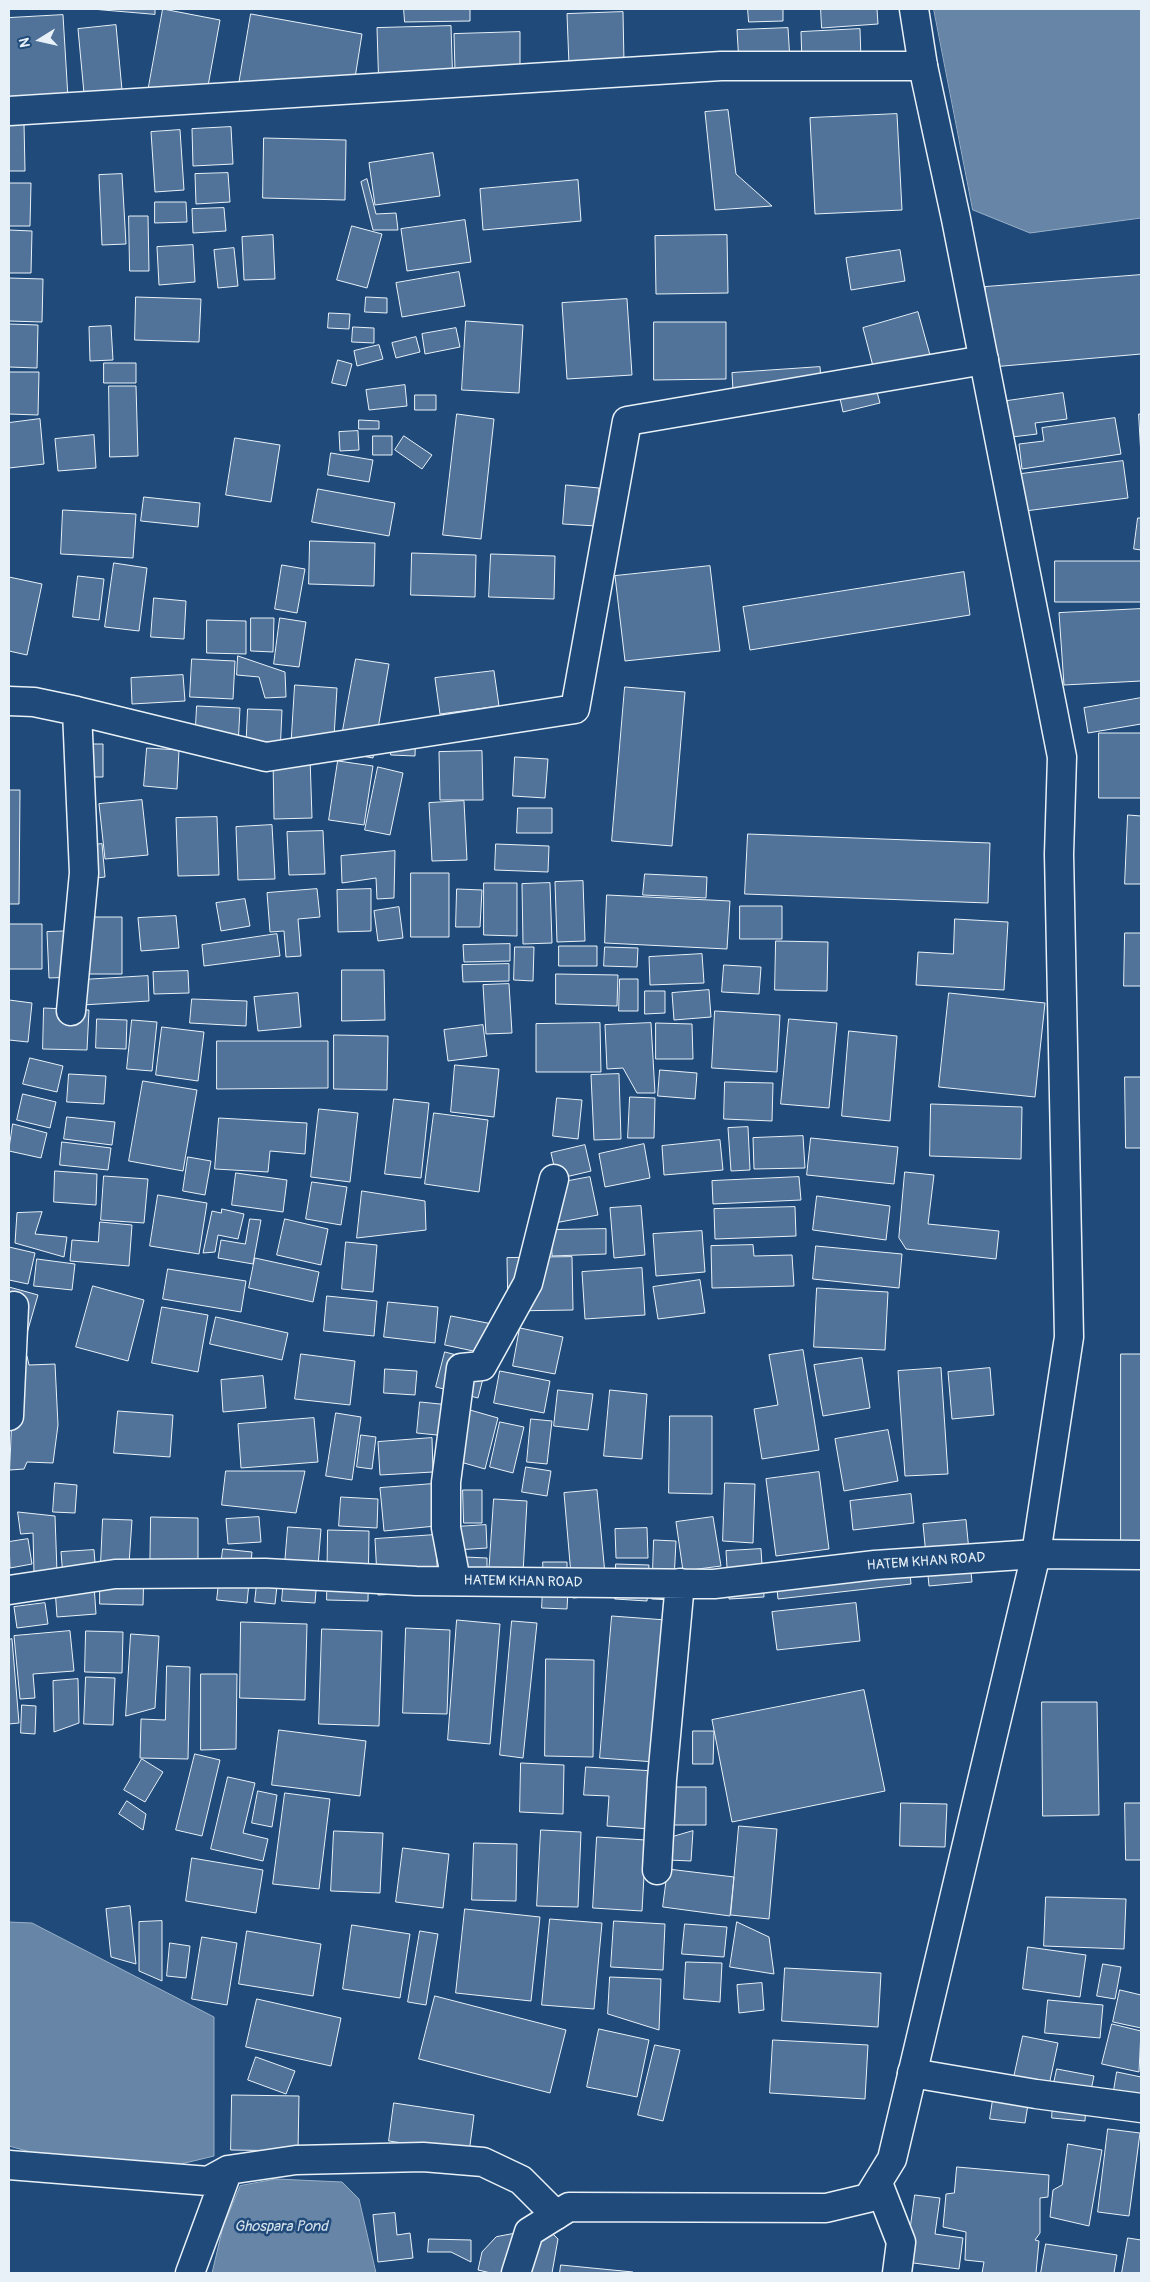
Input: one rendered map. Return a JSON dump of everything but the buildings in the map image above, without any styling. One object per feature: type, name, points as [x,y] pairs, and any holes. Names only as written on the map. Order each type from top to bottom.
[{"type":"street","points":[[516,2273],[529,2232],[569,2207],[826,2208],[868,2198],[892,2159],[1036,1554],[1069,1337],[1059,854],[1062,757],[984,360],[923,66],[914,9]]},
{"type":"street","points":[[9,111],[722,66],[923,66]]},
{"type":"street","points":[[9,701],[34,702],[77,711],[266,757],[575,709],[627,420],[984,360]]},
{"type":"street","points":[[71,1011],[84,872],[77,711]]},
{"type":"street","points":[[456,1581],[446,1528],[446,1482],[461,1368],[482,1366],[528,1284],[554,1179]]},
{"type":"street","points":[[9,1416],[14,1306]]},
{"type":"street","name":"HATEM KHAN ROAD","points":[[9,1586],[115,1574],[265,1573],[456,1581],[714,1584],[875,1565],[1036,1554],[1141,1555]]},
{"type":"street","points":[[657,1870],[662,1779],[680,1583]]},
{"type":"street","points":[[912,2073],[1036,2094],[1141,2108]]},
{"type":"street","points":[[9,2165],[208,2181],[228,2170],[296,2160],[423,2157],[483,2162],[521,2180],[556,2215]]},
{"type":"street","points":[[190,2273],[228,2170]]},
{"type":"street","points":[[878,2183],[901,2242],[898,2273]]},
{"type":"water","points":[[934,9],[1141,9],[1141,218],[1030,233],[973,210]]},
{"type":"water","points":[[9,1922],[32,1923],[214,2017],[214,2156],[152,2171],[41,2155],[9,2146]]},
{"type":"water","name":"Ghospara Pond","points":[[276,2179],[342,2182],[359,2199],[376,2273],[212,2273],[223,2227],[240,2186]]}]
